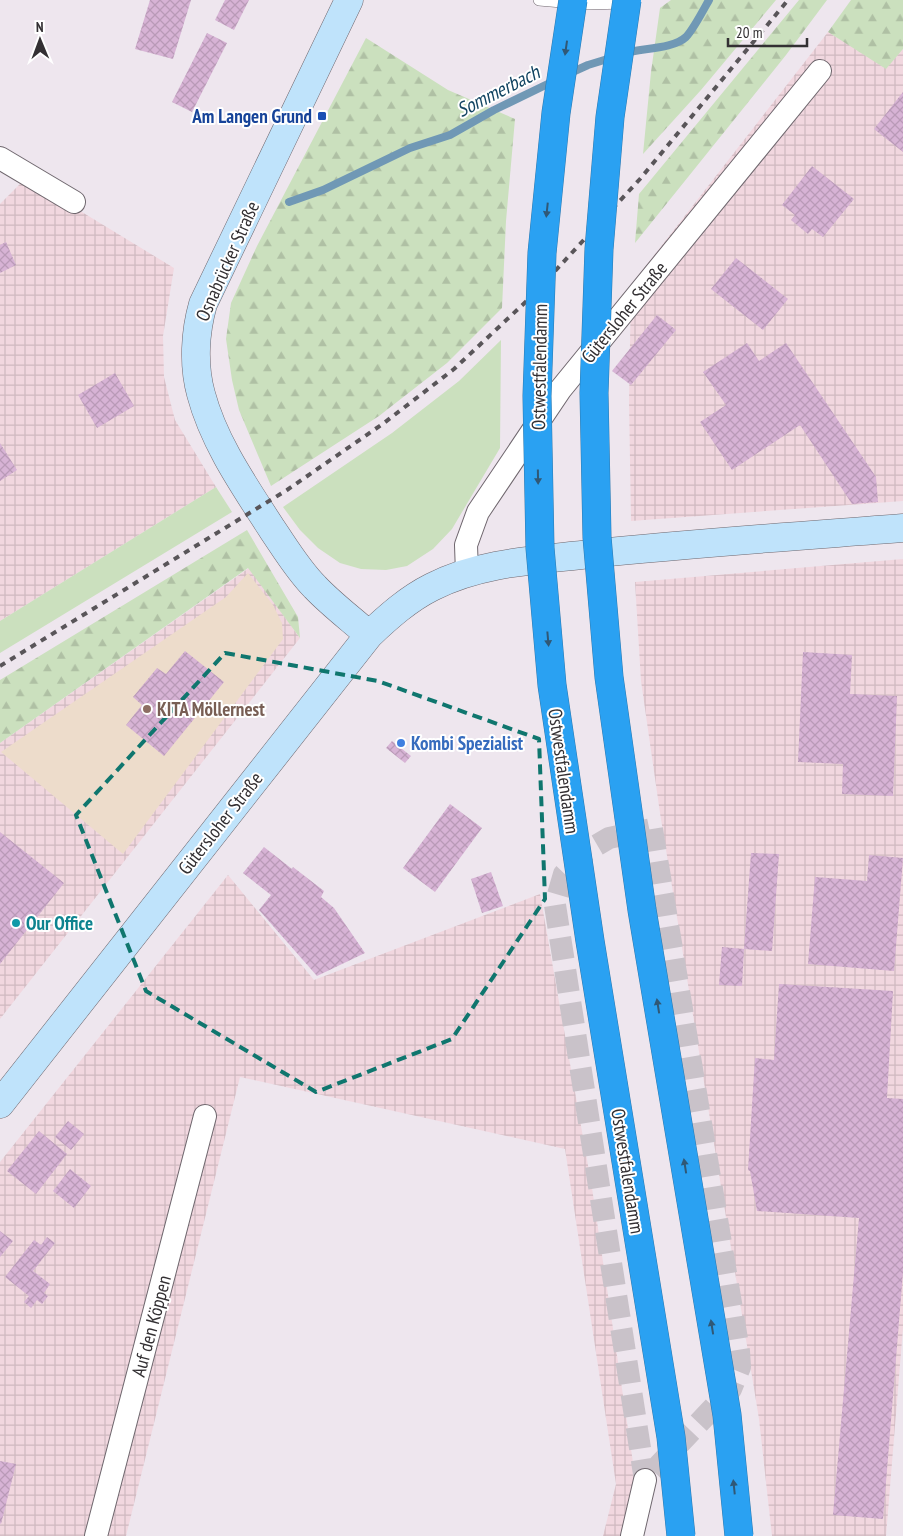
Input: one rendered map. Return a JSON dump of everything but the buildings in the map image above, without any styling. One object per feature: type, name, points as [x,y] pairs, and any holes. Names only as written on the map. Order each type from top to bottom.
[{"type":"highway","name":"Ostwestfalendamm","points":[[573,0],[556,113],[542,253],[536,396],[540,548],[552,685],[590,941],[671,1437],[681,1536]]},
{"type":"highway","points":[[627,0],[610,117],[599,249],[594,393],[597,536],[614,716],[642,910],[726,1415],[738,1536]]},
{"type":"main road","name":"Osnabrücker Straße","points":[[349,0],[203,304],[197,325],[196,361],[200,393],[210,422],[230,462],[262,514],[287,552],[314,586],[369,635]]},
{"type":"main road","name":"Gütersloher Straße","points":[[0,1104],[369,635],[392,614],[432,586],[467,573],[518,562],[648,548],[903,528]]},
{"type":"street","name":"Gütersloher Straße","points":[[467,573],[466,544],[478,512],[560,390],[820,70]]},
{"type":"street","points":[[0,158],[74,202]]},
{"type":"street","name":"Auf den Köppen","points":[[96,1536],[205,1116]]},
{"type":"street","points":[[632,1536],[645,1480]]},
{"type":"lane","points":[[539,0],[585,4],[634,2],[640,0]]},
{"type":"highlighted area","points":[[225,653],[378,681],[539,739],[545,899],[452,1039],[316,1092],[146,991],[76,815]]},
{"type":"shaded area","points":[[828,32],[886,68],[903,49],[903,501],[631,521],[629,401],[631,285]]},
{"type":"shaded area","points":[[26,178],[174,268],[163,336],[164,377],[175,420],[216,487],[0,621],[0,204]]},
{"type":"shaded area","points":[[903,559],[903,1328],[886,1536],[772,1536],[759,1419],[660,813],[641,681],[635,582]]},
{"type":"shaded area","points":[[249,568],[300,638],[0,1019],[0,743]]},
{"type":"shaded area","name":"KITA Möllernest","points":[[248,573],[273,605],[282,623],[283,639],[123,854],[1,752],[226,597]]},
{"type":"shaded area","points":[[228,875],[314,980],[540,894],[592,1188],[644,1536],[603,1536],[616,1484],[565,1149],[240,1077],[126,1536],[0,1536],[0,1162]]},
{"type":"green space","points":[[671,0],[776,0],[701,90],[643,154],[651,72],[660,8]]},
{"type":"green space","points":[[799,0],[827,0],[786,55],[635,243],[639,194]]},
{"type":"green space","points":[[851,0],[903,0],[903,49],[886,69],[828,32]]},
{"type":"green space","points":[[366,38],[448,90],[515,119],[506,221],[502,308],[447,363],[379,416],[271,486],[239,410],[232,380],[226,339],[231,303],[257,246]]},
{"type":"green space","points":[[501,340],[500,448],[452,529],[433,549],[407,566],[386,570],[361,569],[340,563],[318,548],[300,530],[283,507],[392,433],[459,381]]},
{"type":"green space","points":[[216,487],[232,512],[0,653],[0,621]]},
{"type":"green space","points":[[247,530],[298,617],[300,638],[248,568],[0,743],[0,680]]},
{"type":"waterway","name":"Sommerbach","points":[[625,53],[665,46],[680,41],[692,30],[709,0]]},
{"type":"waterway","name":"Sommerbach","points":[[568,74],[588,65],[614,57]]},
{"type":"waterway","name":"Sommerbach","points":[[289,202],[323,190],[410,148],[450,135],[494,110],[556,80]]},
{"type":"tunnel","points":[[652,829],[739,1351],[740,1367],[731,1389],[645,1480],[555,905],[564,874],[585,852],[609,838],[652,829]]},
{"type":"railway","points":[[0,666],[287,490],[384,423],[454,369],[532,296],[640,179],[788,0]]},
{"type":"place","name":"Am Langen Grund","points":[[322,116]]},
{"type":"place","name":"KITA Möllernest","points":[[147,709]]},
{"type":"place","name":"Kombi Spezialist","points":[[401,743]]},
{"type":"place","name":"Our Office","points":[[16,923]]}]
